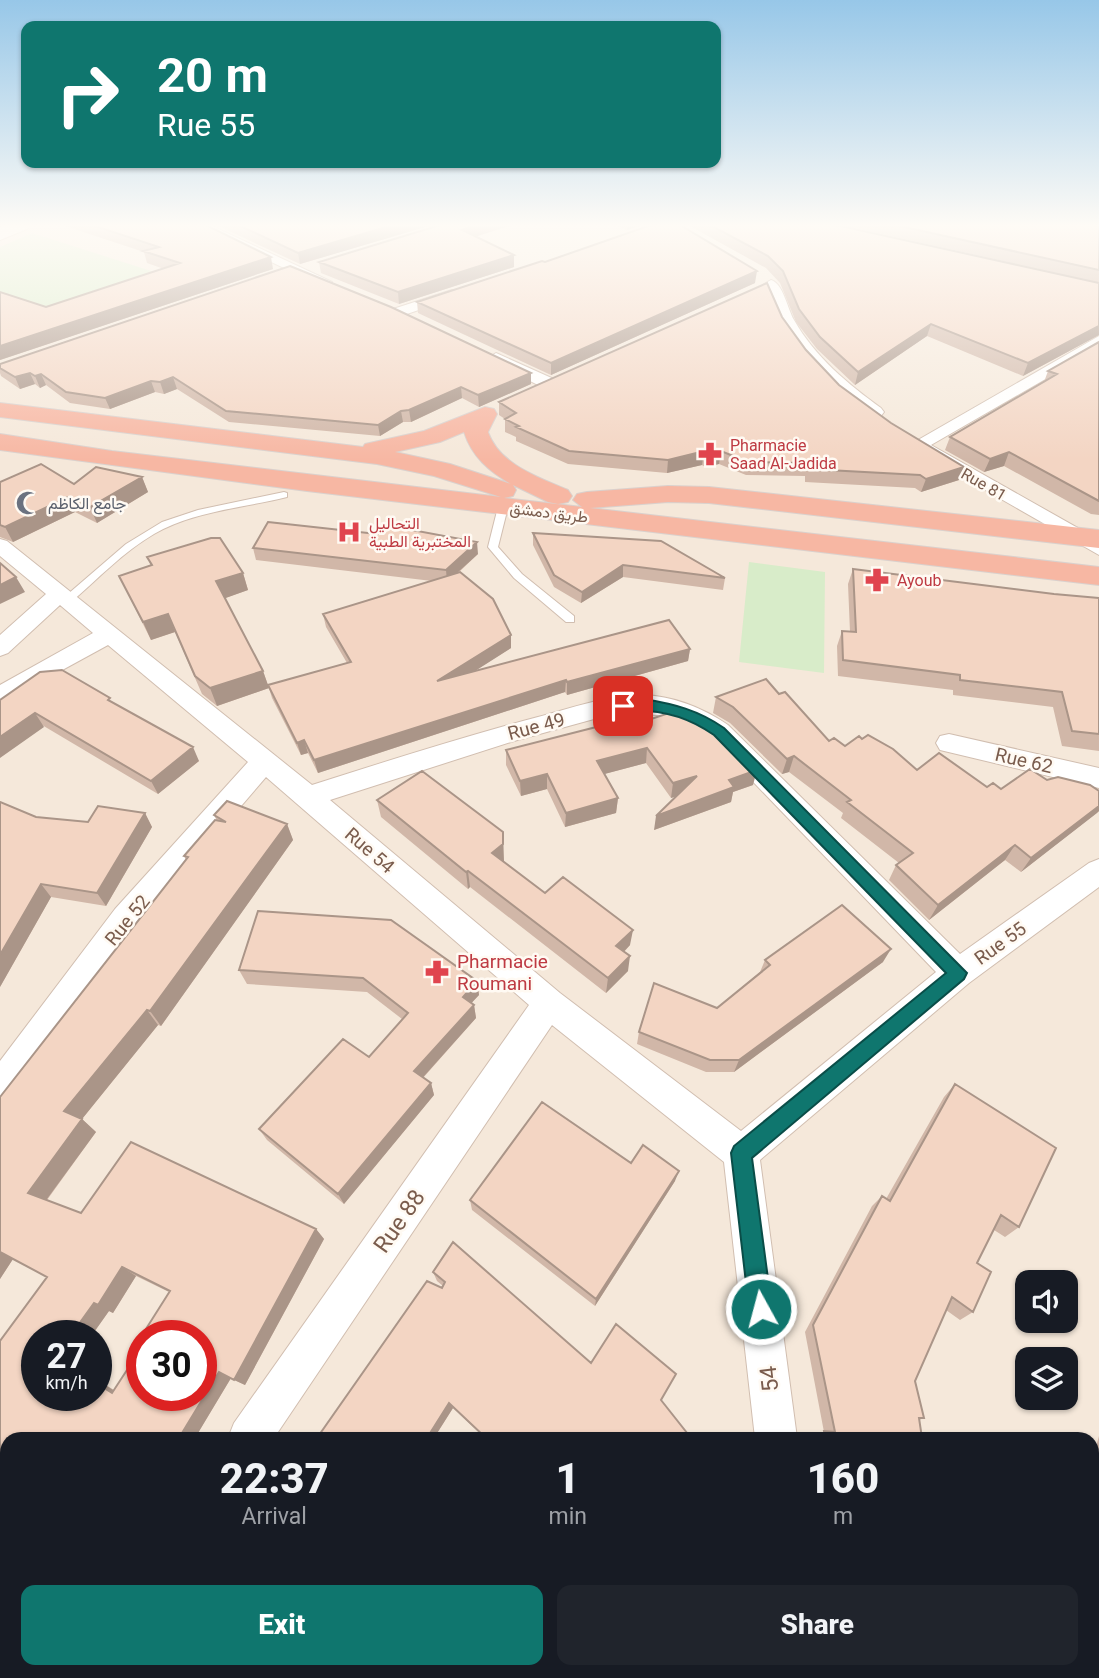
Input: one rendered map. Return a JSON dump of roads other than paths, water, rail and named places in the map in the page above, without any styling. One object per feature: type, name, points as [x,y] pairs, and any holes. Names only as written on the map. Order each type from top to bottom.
[{"type":"highway","points":[[0,410],[343,452],[420,465],[497,500]]},
{"type":"highway","points":[[343,452],[382,449],[431,437],[490,411],[476,432],[480,447],[509,471],[573,504],[643,534],[680,541],[1099,590]]},
{"type":"highway","name":"طريق دمشق","points":[[0,425],[128,446],[302,482]]},
{"type":"highway","name":"طريق دمشق","points":[[0,442],[112,459],[302,482],[497,500],[573,504],[1099,576]]},
{"type":"highway","points":[[0,454],[302,482]]},
{"type":"highway","points":[[573,504],[667,494],[709,495],[1091,542]]},
{"type":"highway","name":"طريق دمشق","points":[[757,528],[1099,557]]},
{"type":"street","points":[[413,303],[391,309],[421,323]]},
{"type":"street","name":"Rue 81","points":[[777,303],[789,328],[851,395],[920,444],[1091,542]]},
{"type":"street","points":[[920,444],[1099,341]]},
{"type":"street","points":[[480,351],[556,381],[528,394]]},
{"type":"street","name":"Rue 54","points":[[0,545],[308,797],[549,1003],[741,1153]]},
{"type":"street","points":[[0,648],[63,597]]},
{"type":"street","points":[[0,696],[108,635]]},
{"type":"street","name":"Rue 49","points":[[308,797],[478,741],[602,709],[644,704],[680,710],[719,731],[958,973]]},
{"type":"street","name":"Rue 62","points":[[949,743],[1099,778]]},
{"type":"street","name":"Rue 52","points":[[0,1088],[127,918],[264,761]]},
{"type":"street","name":"Rue 55","points":[[741,1153],[958,973],[1099,871]]},
{"type":"street","name":"Rue 88","points":[[253,1432],[549,1003]]},
{"type":"street","name":"54","points":[[741,1153],[775,1432]]},
{"type":"lane","points":[[63,597],[148,533],[166,523],[302,482]]},
{"type":"lane","points":[[497,500],[493,547],[518,576],[570,619]]},
{"type":"place","name":"Pharmacie Saad Al-Jadida","points":[[710,454]]},
{"type":"place","name":"جامع الكاظم","points":[[28,503]]},
{"type":"place","name":"التحاليل المختبرية الطبية","points":[[349,532]]},
{"type":"place","name":"Ayoub","points":[[877,580]]},
{"type":"place","name":"Pharmacie Roumani","points":[[437,972]]}]
